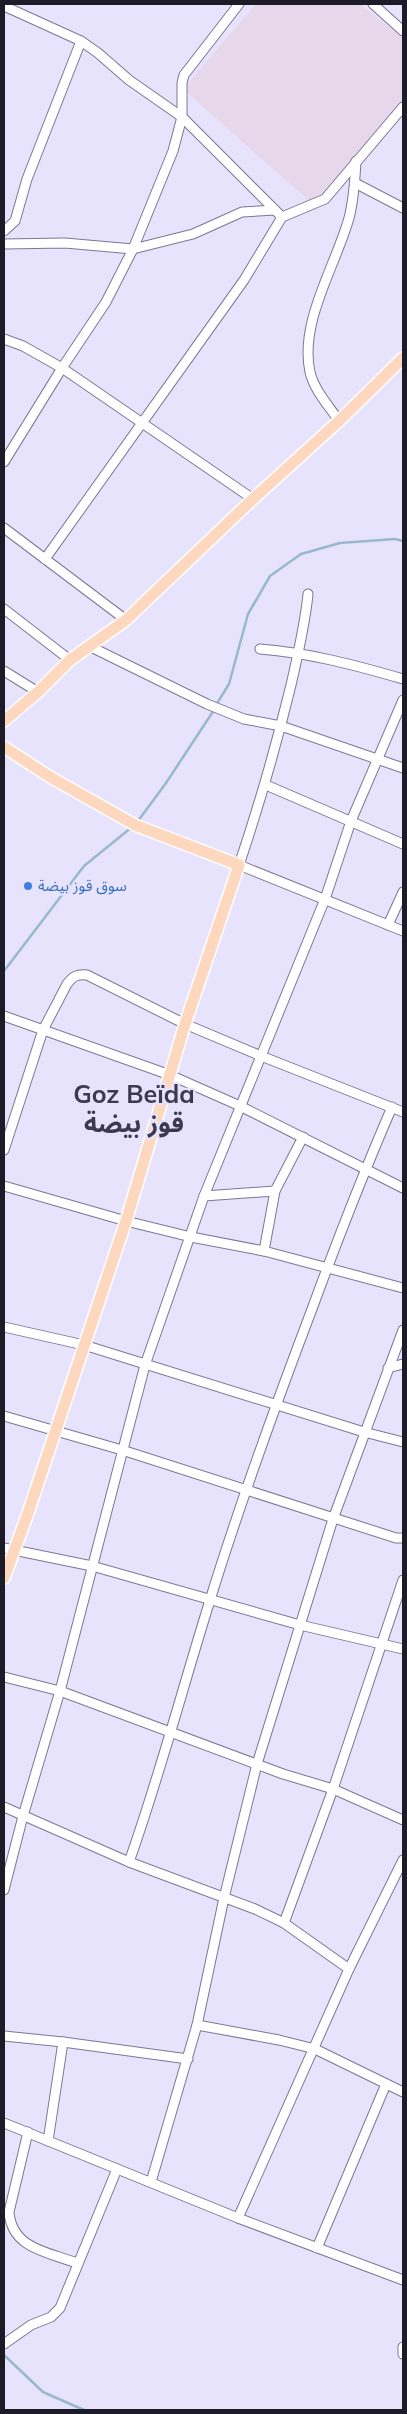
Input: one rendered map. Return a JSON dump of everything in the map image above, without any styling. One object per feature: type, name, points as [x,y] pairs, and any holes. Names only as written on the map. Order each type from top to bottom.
[{"type":"main road","points":[[4,721],[38,692],[70,660],[126,620],[252,499],[339,421],[403,358]]},
{"type":"main road","points":[[4,747],[50,777],[135,825],[239,865],[185,1024],[126,1221],[56,1431],[9,1549],[4,1578]]},
{"type":"street","points":[[4,462],[62,368],[106,302],[134,249],[173,152],[182,117],[182,83],[184,75],[189,66],[240,4]]},
{"type":"street","points":[[373,4],[403,31]]},
{"type":"street","points":[[4,6],[81,41],[182,117],[282,217]]},
{"type":"street","points":[[4,231],[15,221],[27,179],[81,41]]},
{"type":"street","points":[[45,558],[244,280],[282,217],[325,199],[403,107]]},
{"type":"street","points":[[339,421],[320,393],[310,372],[309,346],[314,319],[348,219],[355,183],[356,161]]},
{"type":"street","points":[[355,183],[403,208]]},
{"type":"street","points":[[4,244],[65,243],[134,249],[193,234],[242,212],[275,210]]},
{"type":"street","points":[[4,339],[23,346],[62,368],[143,422],[252,499]]},
{"type":"street","points":[[4,528],[126,620]]},
{"type":"street","points":[[308,594],[306,620],[266,785],[239,865],[403,931]]},
{"type":"street","points":[[4,608],[70,660]]},
{"type":"street","points":[[89,646],[206,704],[244,719],[281,726],[403,768]]},
{"type":"street","points":[[260,649],[298,652],[342,661],[403,679]]},
{"type":"street","points":[[4,671],[38,692]]},
{"type":"street","points":[[4,1890],[22,1816],[60,1691],[145,1365],[204,1196],[325,899],[351,821],[403,700]]},
{"type":"street","points":[[266,785],[403,844]]},
{"type":"street","points":[[388,925],[403,892]]},
{"type":"street","points":[[4,1150],[43,1030],[67,984],[72,977],[79,974],[110,986],[185,1024],[403,1112]]},
{"type":"street","points":[[4,1016],[170,1076],[240,1106],[366,1167],[403,1188]]},
{"type":"street","points":[[129,1862],[172,1733],[211,1598],[246,1489],[327,1268],[366,1167],[392,1107]]},
{"type":"street","points":[[264,1251],[275,1191],[303,1137]]},
{"type":"street","points":[[4,1186],[126,1221],[191,1237],[264,1251],[403,1288]]},
{"type":"street","points":[[204,1196],[275,1191]]},
{"type":"street","points":[[4,1327],[84,1345],[364,1432],[403,1442]]},
{"type":"street","points":[[151,2182],[197,2025],[224,1898],[257,1764],[333,1519],[403,1330]]},
{"type":"street","points":[[388,1368],[403,1364]]},
{"type":"street","points":[[4,1416],[122,1450],[333,1519],[396,1538],[403,1538]]},
{"type":"street","points":[[9,1549],[92,1566],[211,1598],[300,1625],[403,1649]]},
{"type":"street","points":[[284,1924],[333,1789],[403,1580]]},
{"type":"street","points":[[4,1677],[60,1691],[283,1774],[333,1789],[403,1820]]},
{"type":"street","points":[[4,1807],[129,1862],[224,1898],[284,1924],[349,1970]]},
{"type":"street","points":[[238,2218],[349,1970],[403,1860]]},
{"type":"street","points":[[197,2025],[279,2040],[315,2049],[403,2092]]},
{"type":"street","points":[[4,2036],[188,2059]]},
{"type":"street","points":[[48,2140],[63,2042]]},
{"type":"street","points":[[317,2248],[386,2084]]},
{"type":"street","points":[[4,2122],[238,2218],[403,2280]]},
{"type":"street","points":[[28,2132],[9,2212],[10,2225],[16,2236],[28,2245],[77,2263]]},
{"type":"street","points":[[4,2344],[31,2325],[56,2314],[117,2168]]},
{"type":"street","points":[[403,2347],[403,2354]]},
{"type":"shaded area","points":[[256,4],[360,4],[403,38],[403,105],[315,206],[183,89]]},
{"type":"waterway","points":[[216,705],[229,684],[248,614],[270,576],[301,554],[340,543],[395,539],[403,541]]},
{"type":"waterway","points":[[138,821],[166,783],[214,710]]},
{"type":"waterway","points":[[4,971],[84,866],[132,827]]},
{"type":"waterway","points":[[4,2355],[43,2392],[84,2410]]},
{"type":"place","name":"سوق قوز بيضة","points":[[28,886]]},
{"type":"district","name":"Goz Beïda قوز بيضة","points":[[134,1108]]}]
